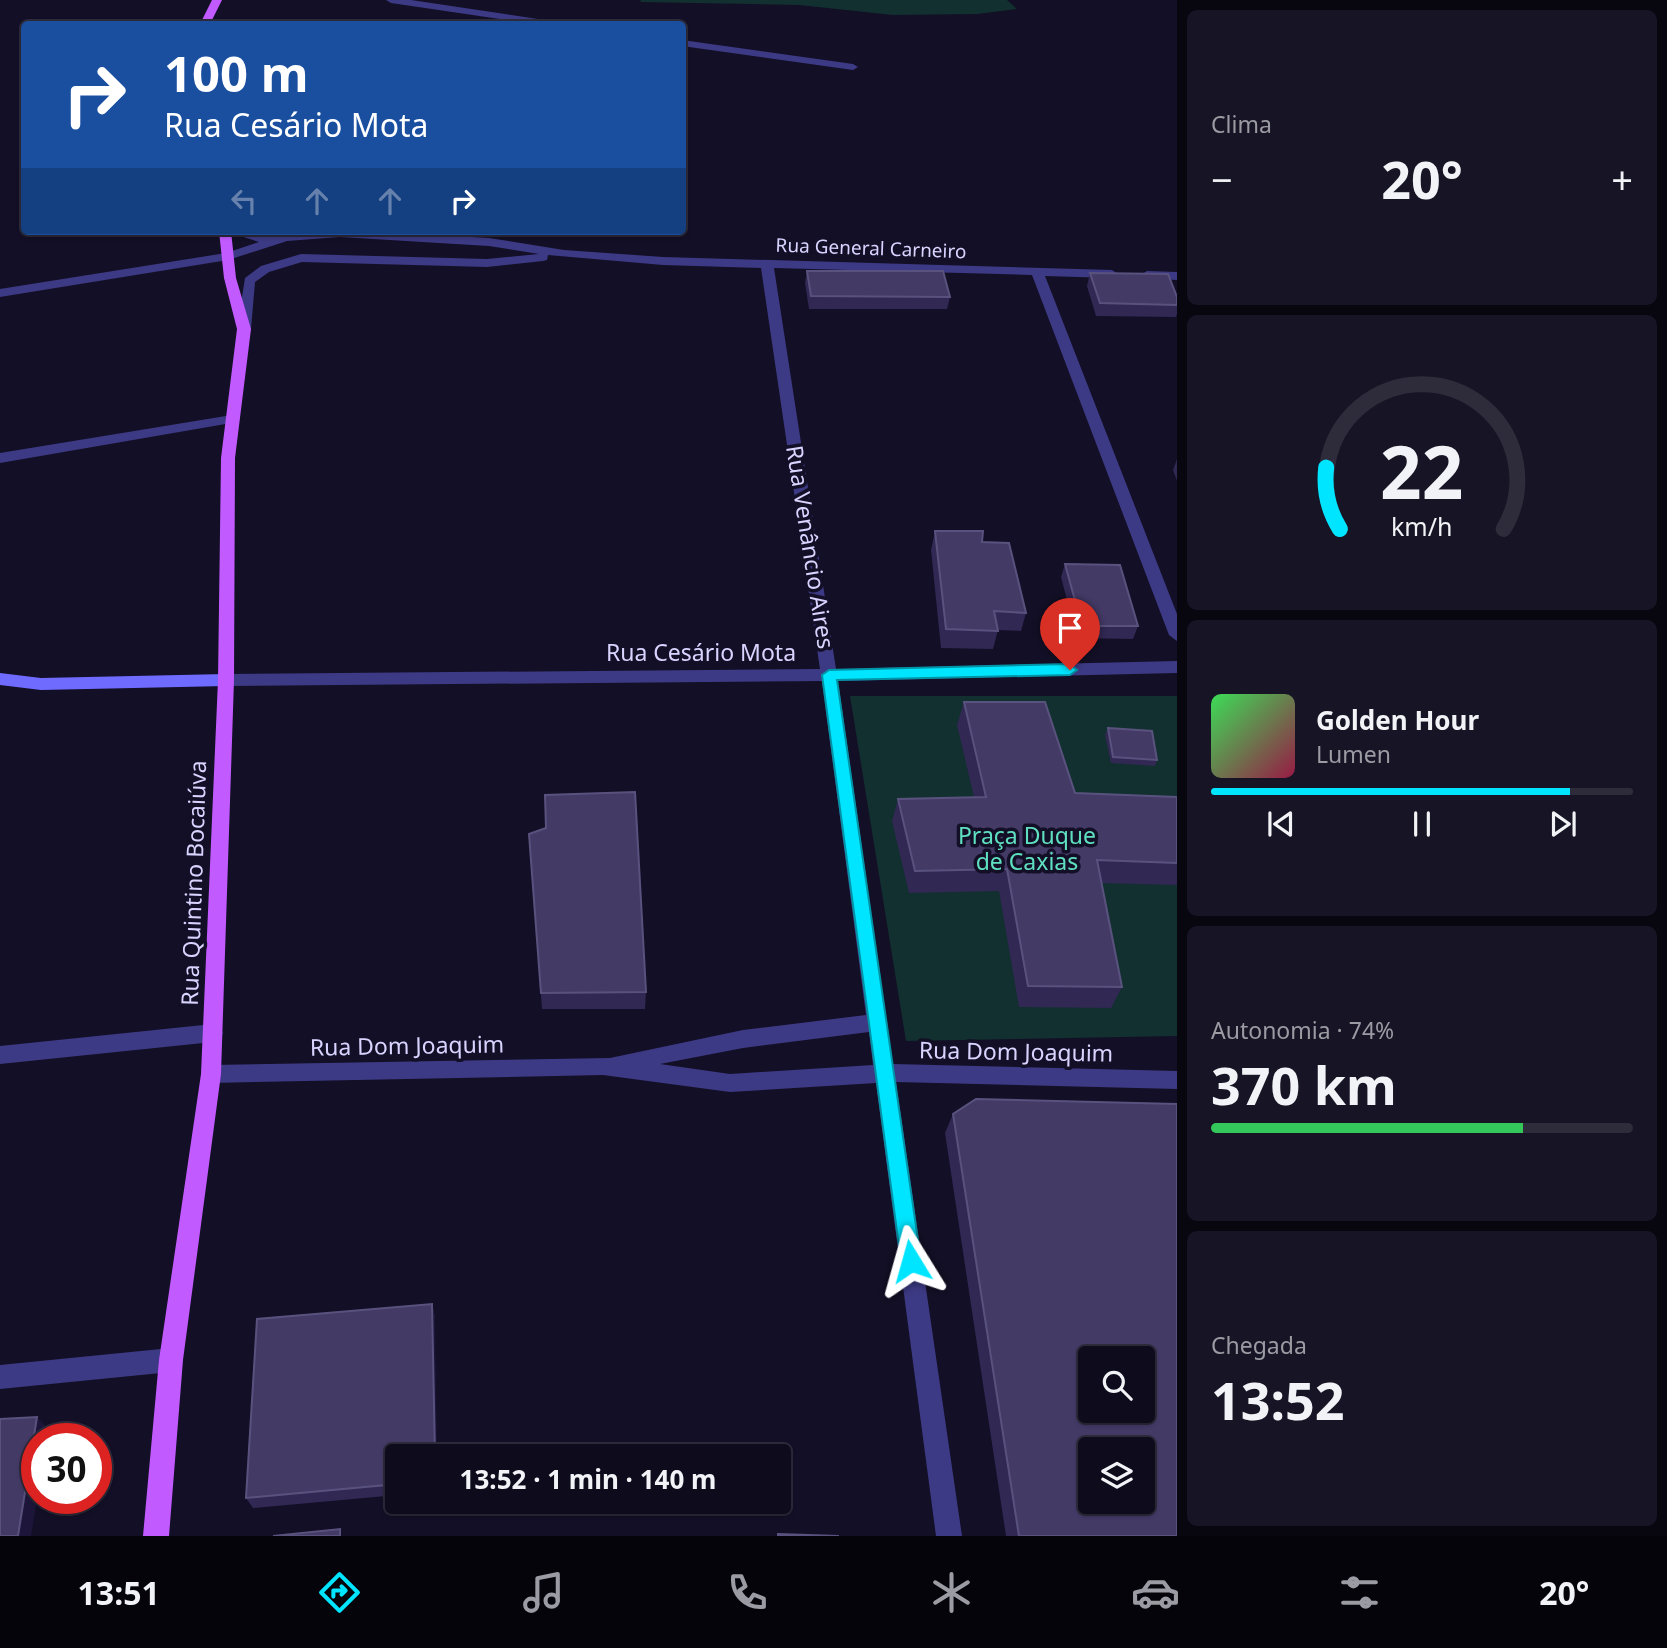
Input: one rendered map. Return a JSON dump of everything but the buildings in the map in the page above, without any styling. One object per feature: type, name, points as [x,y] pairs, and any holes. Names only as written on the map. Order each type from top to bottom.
[{"type":"main road","points":[[206,21],[217,0]]},
{"type":"main road","name":"Rua Quintino Bocaiúva","points":[[156,1536],[171,1360],[211,1074],[226,680],[228,458],[244,329],[230,278],[225,235]]},
{"type":"main road","points":[[0,679],[41,684],[226,680]]},
{"type":"street","points":[[391,0],[529,21]]},
{"type":"street","points":[[455,21],[472,0]]},
{"type":"street","points":[[686,44],[853,67]]},
{"type":"street","points":[[246,235],[257,238],[285,236]]},
{"type":"street","name":"Rua General Carneiro","points":[[0,293],[228,256],[285,236],[303,235]]},
{"type":"street","name":"Rua General Carneiro","points":[[373,235],[489,242],[564,254],[663,261],[1177,276]]},
{"type":"street","name":"Rua General Carneiro","points":[[244,329],[249,282],[265,269],[292,260],[323,258],[487,263],[564,254]]},
{"type":"street","name":"Rua Venâncio Aires","points":[[767,265],[829,675],[949,1536]]},
{"type":"street","points":[[1037,272],[1177,635]]},
{"type":"street","points":[[0,457],[232,419]]},
{"type":"street","name":"Rua Cesário Mota","points":[[226,680],[829,675],[1177,667]]},
{"type":"street","name":"Rua Dom Joaquim","points":[[603,1066],[743,1039],[878,1021]]},
{"type":"street","points":[[0,1055],[213,1033]]},
{"type":"street","name":"Rua Dom Joaquim","points":[[211,1074],[603,1066],[730,1083],[848,1078],[885,1073],[1177,1080]]},
{"type":"street","points":[[0,1377],[171,1360]]},
{"type":"green space","points":[[1007,0],[1017,9],[977,14],[893,15],[799,5],[640,2]]},
{"type":"green space","name":"Praça Duque de Caxias","points":[[850,696],[1177,696],[1177,1036],[906,1041]]},
{"type":"route","points":[[911,1261],[829,675],[1070,670]]}]
